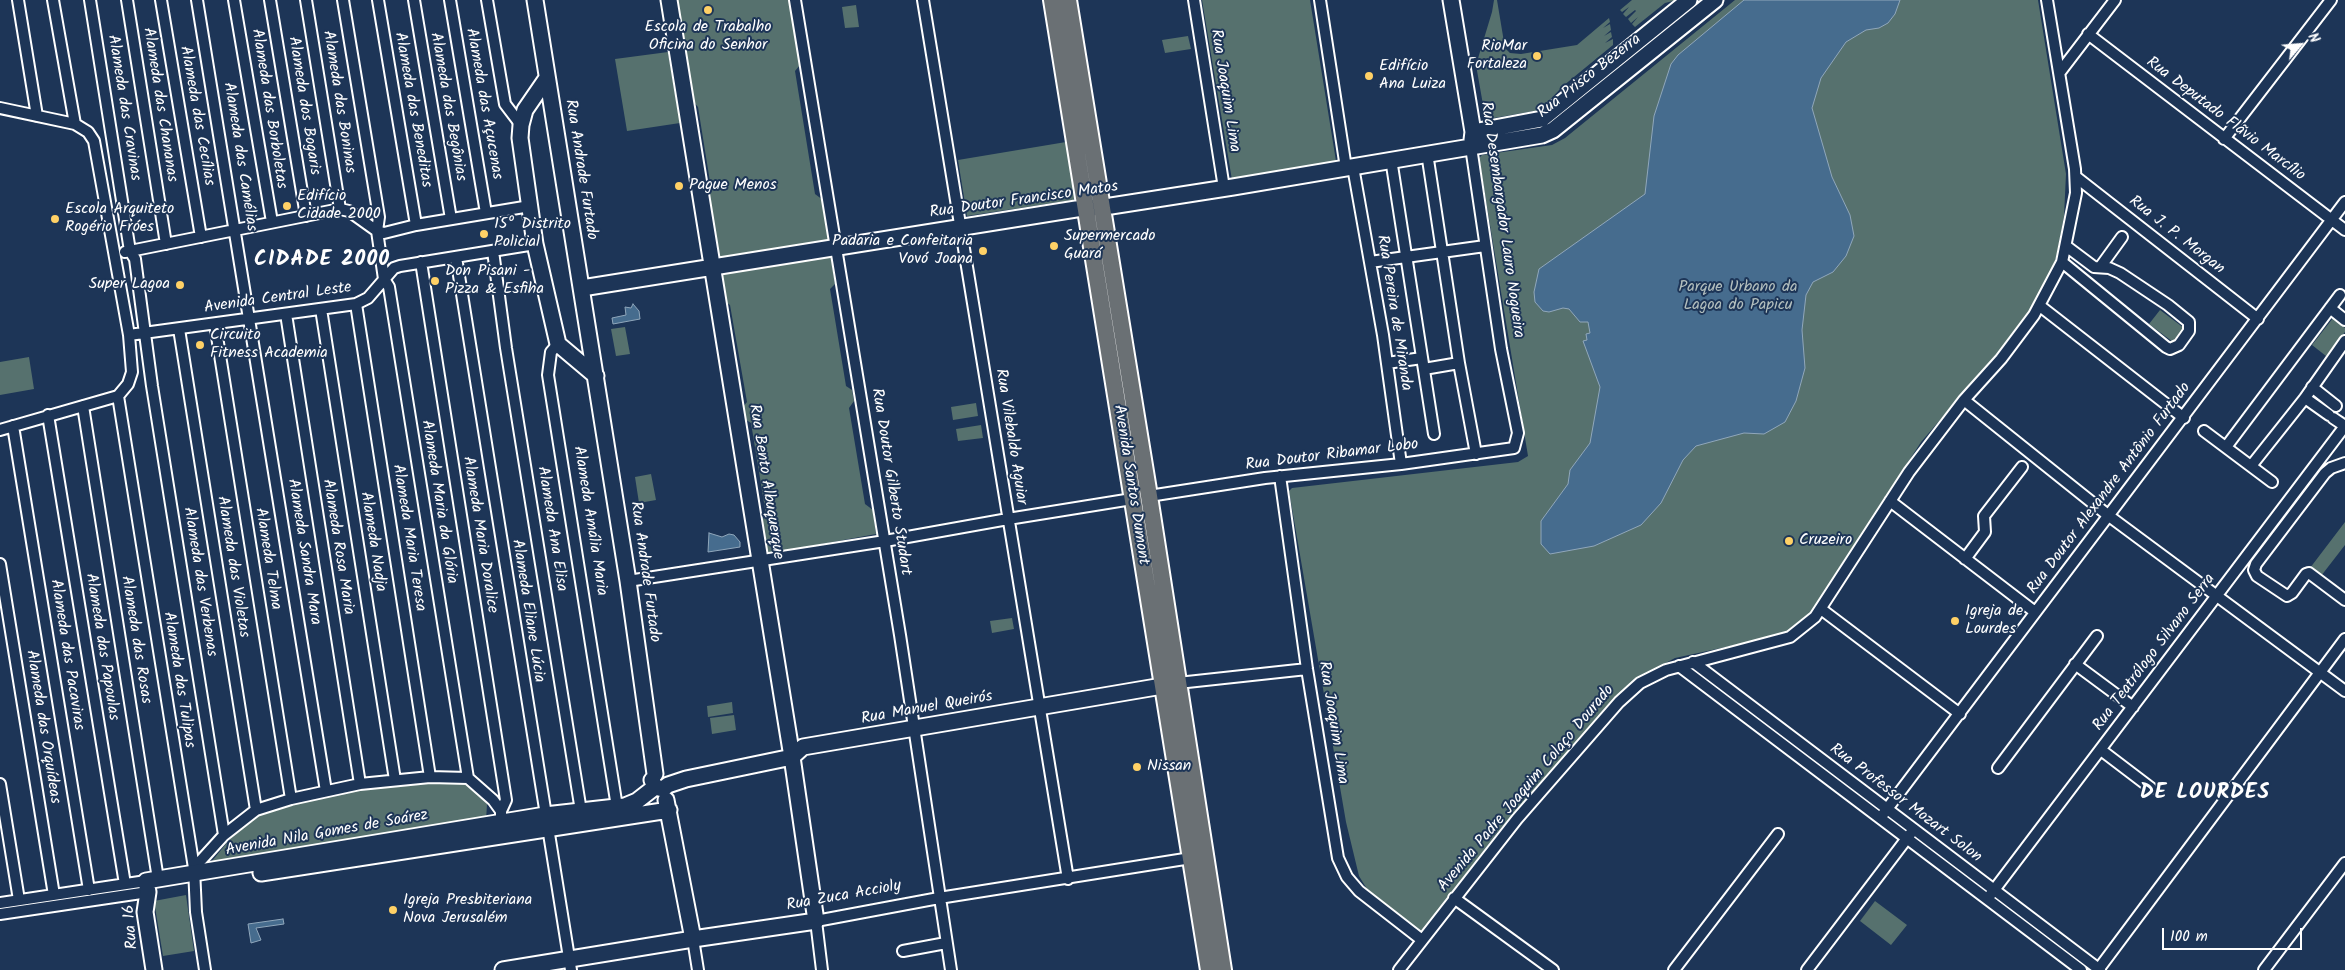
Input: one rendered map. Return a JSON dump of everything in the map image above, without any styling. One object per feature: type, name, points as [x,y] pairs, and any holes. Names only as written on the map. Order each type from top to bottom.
[{"type":"main road","name":"Avenida Santos Dumont","points":[[1052,0],[1070,66],[1093,207],[1112,380],[1132,499],[1170,685],[1223,970]]},
{"type":"main road","name":"Avenida Santos Dumont","points":[[1068,0],[1070,66]]},
{"type":"main road","name":"Avenida Santos Dumont","points":[[1093,207],[1126,354],[1128,378],[1149,496],[1191,858],[1209,970]]},
{"type":"main road","points":[[1109,357],[1126,354]]},
{"type":"main road","points":[[1112,380],[1128,378]]},
{"type":"street","points":[[18,0],[38,116]]},
{"type":"street","points":[[53,0],[75,124]]},
{"type":"street","name":"Alameda das Cravinas","points":[[90,0],[130,251],[135,259],[145,333]]},
{"type":"street","name":"Alameda das Chananas","points":[[127,0],[166,244]]},
{"type":"street","name":"Alameda das Cecílias","points":[[161,0],[201,237]]},
{"type":"street","name":"Alameda das Camélias","points":[[197,0],[250,318]]},
{"type":"street","name":"Alameda das Borboletas","points":[[234,0],[272,222]]},
{"type":"street","name":"Alameda dos Bogaris","points":[[270,0],[306,216]]},
{"type":"street","name":"Alameda das Boninas","points":[[306,0],[340,209]]},
{"type":"street","name":"Alameda Maria da Glória","points":[[343,0],[379,217],[376,231],[384,279],[389,287],[468,778]]},
{"type":"street","name":"Alameda das Beneditas","points":[[378,0],[416,225]]},
{"type":"street","name":"Alameda das Begônias","points":[[414,0],[451,219]]},
{"type":"street","name":"Alameda das Açucenas","points":[[450,0],[486,213]]},
{"type":"street","points":[[487,0],[505,104],[520,125],[535,244],[558,344],[596,376]]},
{"type":"street","name":"Rua Andrade Furtado","points":[[535,0],[661,784],[669,810],[698,970]]},
{"type":"street","name":"Rua Bento Albuquerque","points":[[669,0],[792,757],[822,970]]},
{"type":"street","name":"Rua Doutor Gilberto Studart","points":[[795,0],[885,541],[951,970]]},
{"type":"street","name":"Rua Vilebaldo Aguiar","points":[[923,0],[1038,708],[1068,879]]},
{"type":"street","name":"Rua Joaquim Lima","points":[[1194,0],[1224,188]]},
{"type":"street","name":"Rua Pereira de Miranda","points":[[1320,0],[1349,167],[1370,262],[1401,464]]},
{"type":"street","name":"Rua Desembargador Lauro Nogueira","points":[[1451,0],[1501,350],[1518,434],[1516,445]]},
{"type":"street","name":"Rua Prisco Bezerra","points":[[1472,139],[1542,119],[1690,0]]},
{"type":"street","name":"Rua Prisco Bezerra","points":[[1472,139],[1547,133],[1715,0]]},
{"type":"street","name":"Avenida Padre Joaquim Colaço Dourado","points":[[1399,970],[1517,819],[1623,698],[1647,678],[1679,666],[1792,636],[1810,623],[1821,610],[1890,501],[1964,400],[2001,359],[2040,306],[2062,262],[2074,206],[2076,176],[2047,0]]},
{"type":"street","points":[[2060,72],[2115,0]]},
{"type":"street","points":[[2224,140],[2331,0]]},
{"type":"street","name":"Rua Deputado Flãvio Marcílio","points":[[2088,34],[2224,140],[2345,230]]},
{"type":"street","points":[[520,125],[526,110],[547,78]]},
{"type":"street","points":[[0,108],[75,124],[88,132],[96,146],[129,335],[132,372],[128,384],[118,396],[0,430]]},
{"type":"street","name":"Rua Doutor Francisco Matos","points":[[582,288],[960,227],[1224,188],[1427,154],[1472,139]]},
{"type":"street","points":[[1427,154],[1459,363],[1476,454]]},
{"type":"street","points":[[1391,159],[1434,434]]},
{"type":"street","name":"Rua J. P. Morgan","points":[[2076,176],[2258,318]]},
{"type":"street","name":"Rua Doutor Alexandre Antônio Furtado","points":[[1884,813],[2184,418],[2345,202]]},
{"type":"street","points":[[115,254],[340,209],[349,211],[376,231],[384,233],[416,225],[530,206]]},
{"type":"street","points":[[2084,281],[2122,237]]},
{"type":"street","name":"Avenida Central Leste","points":[[129,335],[356,304],[368,298],[394,268],[535,244]]},
{"type":"street","points":[[1370,262],[1485,246]]},
{"type":"street","points":[[2062,262],[2166,347],[2170,348],[2179,345],[2189,331],[2189,322],[2186,318],[2120,273],[2098,267],[2066,246]]},
{"type":"street","name":"Alameda Ana Elisa","points":[[492,251],[581,811]]},
{"type":"street","name":"Alameda Eliane Lúcia","points":[[456,257],[570,965]]},
{"type":"street","name":"Alameda Maria Doralice","points":[[421,262],[506,800],[501,817]]},
{"type":"street","points":[[2226,447],[2340,295]]},
{"type":"street","name":"Alameda Maria Teresa","points":[[356,304],[430,777]]},
{"type":"street","points":[[2040,306],[2184,418]]},
{"type":"street","points":[[2330,308],[2345,320]]},
{"type":"street","name":"Alameda Nadja","points":[[321,309],[394,780]]},
{"type":"street","name":"Alameda Rosa Maria","points":[[286,314],[360,784]]},
{"type":"street","name":"Alameda Sandra Mara","points":[[250,318],[326,791]]},
{"type":"street","name":"Alameda Telma","points":[[215,324],[292,799]]},
{"type":"street","name":"Alameda das Violetas","points":[[179,329],[256,810]]},
{"type":"street","name":"Alameda das Verbenas","points":[[145,333],[224,835]]},
{"type":"street","points":[[2251,466],[2345,342]]},
{"type":"street","name":"Alameda Amália Maria","points":[[558,344],[551,352],[548,375],[616,807]]},
{"type":"street","points":[[1387,363],[1422,358]]},
{"type":"street","points":[[1424,370],[1459,363]]},
{"type":"street","points":[[2312,386],[2340,409]]},
{"type":"street","name":"Alameda das Tulipas","points":[[118,396],[194,876],[196,912],[205,970]]},
{"type":"street","points":[[2304,398],[2331,417],[2344,430]]},
{"type":"street","points":[[1964,400],[2109,516],[2345,691]]},
{"type":"street","name":"Alameda das Rosas","points":[[82,406],[151,884]]},
{"type":"street","name":"Alameda das Papoulas","points":[[48,415],[125,884]]},
{"type":"street","name":"Alameda das Pacaviras","points":[[12,426],[89,890]]},
{"type":"street","name":"Rua Teatrólogo Silvano Serra","points":[[1992,894],[2344,430]]},
{"type":"street","points":[[2204,431],[2272,482]]},
{"type":"street","name":"Rua Doutor Ribamar Lobo","points":[[1149,496],[1280,476],[1401,464],[1476,454],[1514,448],[1516,445]]},
{"type":"street","points":[[2345,463],[2331,468],[2325,473],[2256,564],[2254,570],[2257,576],[2287,596],[2292,593],[2306,574],[2309,573],[2345,600]]},
{"type":"street","points":[[1965,559],[1985,532],[1984,516],[2022,466]]},
{"type":"street","name":"Rua Joaquim Lima","points":[[1280,476],[1307,669],[1338,858],[1359,891],[1422,940]]},
{"type":"street","points":[[628,582],[760,562],[1132,499]]},
{"type":"street","points":[[1890,501],[2036,612]]},
{"type":"street","name":"Alameda das Orquídeas","points":[[0,564],[54,895]]},
{"type":"street","points":[[1821,610],[1960,714]]},
{"type":"street","points":[[1998,768],[2097,636]]},
{"type":"street","points":[[2099,970],[2345,639]]},
{"type":"street","name":"Rua Professor Mozart Solon","points":[[1693,662],[1910,834],[2099,970]]},
{"type":"street","points":[[2075,664],[2133,707]]},
{"type":"street","name":"Rua Professor Mozart Solon","points":[[1679,666],[1884,813]]},
{"type":"street","points":[[1170,685],[1307,669]]},
{"type":"street","name":"Rua Manuel Queirós","points":[[661,784],[792,757],[803,747],[1170,685]]},
{"type":"street","points":[[2101,750],[2151,788]]},
{"type":"street","points":[[194,876],[224,835],[256,810],[292,799],[360,784],[430,777],[468,778],[501,817]]},
{"type":"street","points":[[0,784],[19,900]]},
{"type":"street","points":[[632,815],[648,803],[661,784]]},
{"type":"street","name":"Avenida Nila Gomes de Soárez","points":[[0,914],[501,817],[546,821],[581,811],[616,807],[637,801],[661,784]]},
{"type":"street","name":"Avenida Nila Gomes de Soárez","points":[[194,876],[546,821],[632,815],[669,810]]},
{"type":"street","points":[[1674,970],[1778,834]]},
{"type":"street","points":[[1807,970],[1910,834]]},
{"type":"street","name":"Rua Zuca Accioly","points":[[503,970],[570,965],[693,939],[816,921],[939,898],[1191,858]]},
{"type":"street","points":[[2264,970],[2345,863]]},
{"type":"street","name":"Avenida Nila Gomes de Soárez","points":[[0,903],[125,884],[151,884]]},
{"type":"street","name":"Rua 16","points":[[151,884],[145,912],[154,970]]},
{"type":"street","name":"Rua Professor Mozart Solon","points":[[1992,894],[2076,969]]},
{"type":"street","points":[[1454,898],[1553,970]]},
{"type":"street","points":[[903,951],[946,943]]},
{"type":"street","points":[[2076,969],[2082,956]]},
{"type":"green space","points":[[675,0],[789,0],[800,65],[795,71],[815,194],[823,200],[830,238],[826,242],[719,259],[717,256],[706,192],[711,188],[698,107],[690,98]]},
{"type":"green space","points":[[1202,0],[1310,0],[1336,161],[1232,180]]},
{"type":"green space","points":[[1494,0],[1497,0],[1505,48],[1510,53],[1521,54],[1577,45],[1609,18],[1610,22],[1603,28],[1610,24],[1611,30],[1604,36],[1611,32],[1612,37],[1605,43],[1613,39],[1613,45],[1563,86],[1540,110],[1488,119],[1485,116],[1476,65]]},
{"type":"green space","points":[[1632,0],[1677,0],[1665,3],[1635,27],[1632,24],[1638,17],[1631,23],[1628,19],[1636,11],[1626,17],[1623,14],[1629,7],[1622,12],[1620,10]]},
{"type":"green space","name":"Parque Urbano da Lagoa do Papicu","points":[[1735,0],[2038,0],[2066,174],[2064,216],[2057,254],[2050,278],[2026,320],[1921,442],[1810,614],[1789,631],[1777,636],[1675,658],[1639,677],[1544,778],[1501,828],[1421,933],[1367,889],[1359,876],[1346,822],[1289,491],[1292,488],[1518,462],[1528,456],[1479,158],[1482,155],[1552,145],[1565,138]]},
{"type":"green space","points":[[856,5],[859,27],[845,28],[842,7]]},
{"type":"green space","points":[[1188,36],[1191,49],[1165,53],[1162,40]]},
{"type":"green space","points":[[668,52],[680,123],[627,131],[615,59]]},
{"type":"green space","points":[[1066,142],[1075,197],[1073,200],[967,216],[958,160]]},
{"type":"green space","points":[[831,257],[835,284],[830,289],[846,386],[852,390],[854,401],[849,408],[865,504],[873,510],[876,534],[768,554],[766,553],[760,523],[766,515],[751,423],[743,418],[742,408],[747,402],[730,305],[724,301],[720,275]]},
{"type":"green space","points":[[2160,310],[2184,328],[2173,342],[2149,324]]},
{"type":"green space","points":[[2333,318],[2345,328],[2345,332],[2326,356],[2312,345]]},
{"type":"green space","points":[[625,327],[630,354],[616,356],[611,329]]},
{"type":"green space","points":[[29,357],[34,389],[0,395],[0,362]]},
{"type":"green space","points":[[976,403],[978,416],[953,420],[951,407]]},
{"type":"green space","points":[[981,425],[983,438],[958,441],[956,429]]},
{"type":"green space","points":[[651,474],[656,500],[639,503],[635,477]]},
{"type":"green space","points":[[2345,522],[2345,545],[2321,576],[2310,568]]},
{"type":"green space","points":[[1012,618],[1014,629],[992,633],[990,621]]},
{"type":"green space","points":[[732,702],[733,713],[708,717],[707,706]]},
{"type":"green space","points":[[734,715],[736,730],[712,734],[710,718]]},
{"type":"green space","points":[[463,781],[477,792],[487,804],[486,821],[208,866],[243,823],[256,815],[292,803],[405,782]]},
{"type":"green space","points":[[186,895],[194,951],[163,956],[154,901]]},
{"type":"green space","points":[[1875,901],[1907,925],[1891,945],[1860,921]]},
{"type":"water","points":[[1744,0],[1900,0],[1895,14],[1888,23],[1879,28],[1866,30],[1846,42],[1821,78],[1812,108],[1832,177],[1850,215],[1854,236],[1846,256],[1833,272],[1813,282],[1806,295],[1802,330],[1805,368],[1796,401],[1785,422],[1764,434],[1744,433],[1696,446],[1683,460],[1661,503],[1641,525],[1594,546],[1550,554],[1541,544],[1541,521],[1568,484],[1570,470],[1590,443],[1600,387],[1583,341],[1587,340],[1586,334],[1590,333],[1588,322],[1580,322],[1569,309],[1543,311],[1535,302],[1534,292],[1539,269],[1645,194],[1654,116],[1671,64],[1678,55]]},
{"type":"water","points":[[633,304],[639,311],[640,319],[613,324],[612,318],[626,315],[625,307],[631,308]]},
{"type":"water","points":[[709,533],[722,537],[729,534],[734,535],[740,542],[740,547],[708,552]]},
{"type":"water","points":[[283,919],[284,924],[256,928],[261,940],[251,943],[248,924]]},
{"type":"place","name":"Escola de Trabalho Oficina do Senhor","points":[[708,10]]},
{"type":"place","name":"RioMar Fortaleza","points":[[1537,56]]},
{"type":"place","name":"Edifício Ana Luiza","points":[[1369,76]]},
{"type":"place","name":"Pague Menos","points":[[679,186]]},
{"type":"place","name":"Edifício Cidade 2000","points":[[287,206]]},
{"type":"place","name":"Escola Arquiteto Rogério Fróes","points":[[55,219]]},
{"type":"place","name":"15º Distrito Policial","points":[[484,234]]},
{"type":"place","name":"Supermercado Guará","points":[[1054,246]]},
{"type":"place","name":"Padaria e Confeitaria Vovó Joana","points":[[983,251]]},
{"type":"place","name":"Don Pisani - Pizza & Esfiha","points":[[435,281]]},
{"type":"place","name":"Super Lagoa","points":[[180,285]]},
{"type":"place","name":"Circuito Fitness Academia","points":[[200,345]]},
{"type":"place","name":"Cruzeiro","points":[[1789,541]]},
{"type":"place","name":"Igreja de Lourdes","points":[[1955,621]]},
{"type":"place","name":"Nissan","points":[[1137,767]]},
{"type":"place","name":"Igreja Presbiteriana Nova Jerusalém","points":[[393,910]]},
{"type":"district","name":"CIDADE 2000","points":[[322,261]]},
{"type":"district","name":"DE LOURDES","points":[[2205,794]]}]
